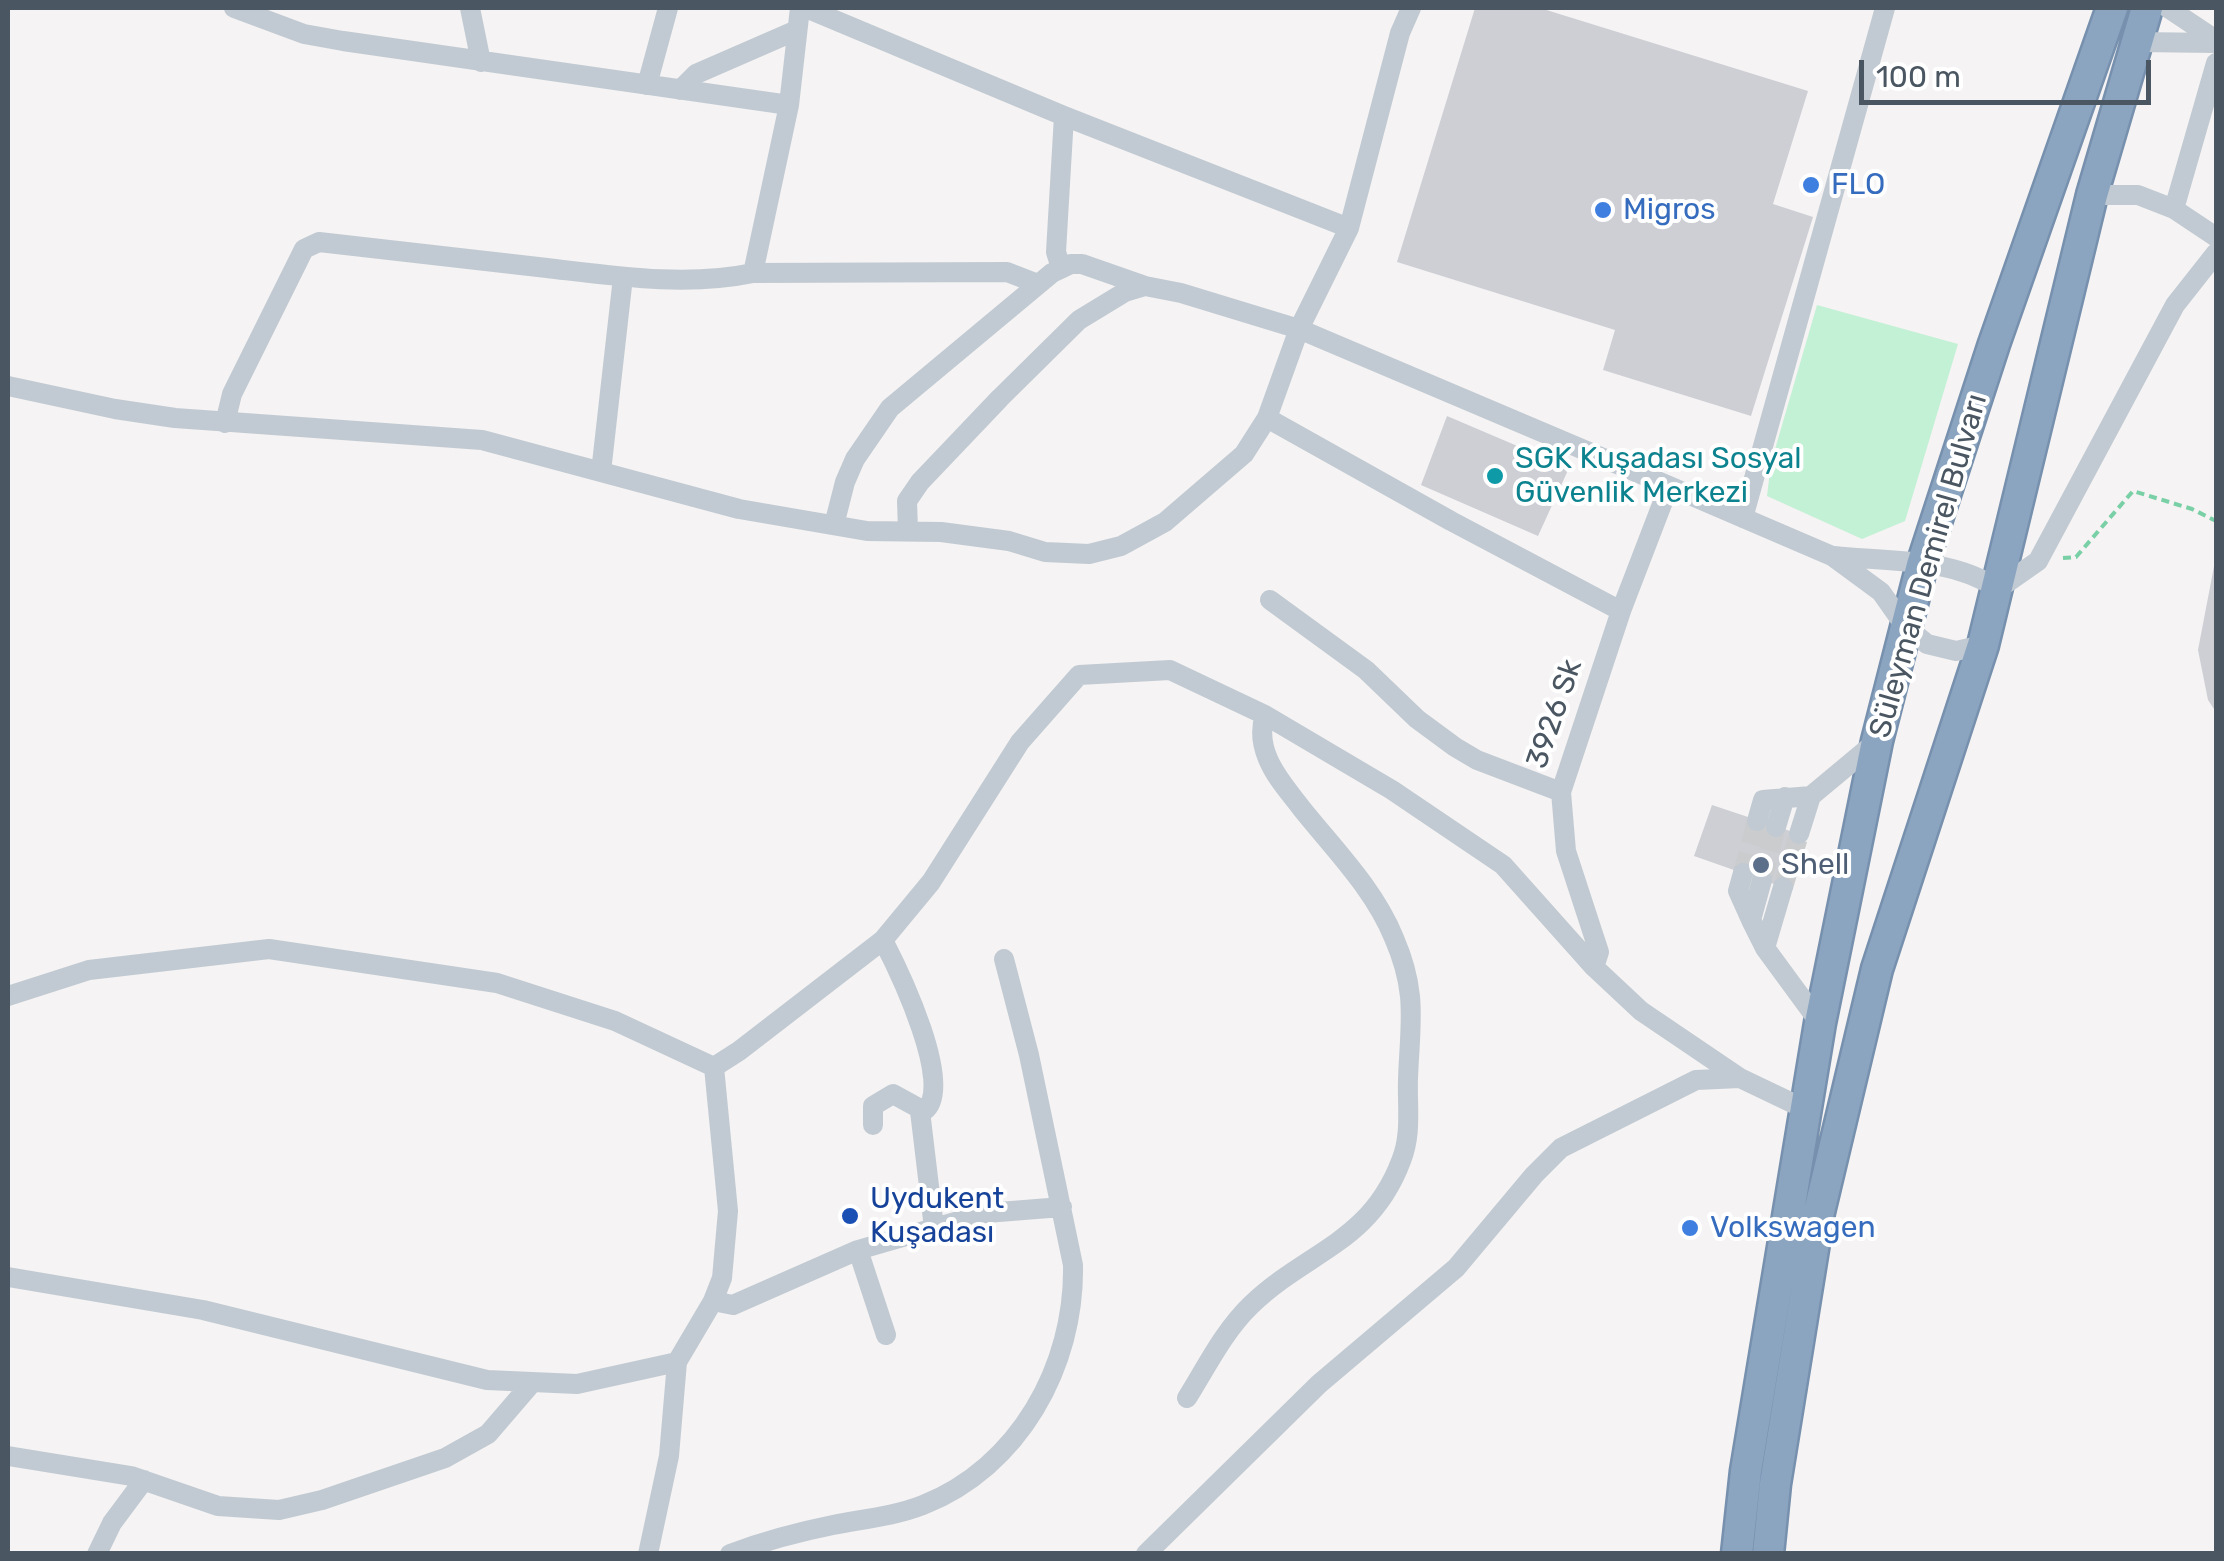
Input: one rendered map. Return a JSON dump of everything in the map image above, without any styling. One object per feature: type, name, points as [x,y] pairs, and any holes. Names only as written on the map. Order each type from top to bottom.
[{"type":"highway","name":"Süleyman Demirel Bulvarı","points":[[1737,1554],[1746,1471],[1820,1023],[1877,741],[1922,565],[1994,344],[2112,8]]},
{"type":"highway","points":[[1768,1554],[1775,1484],[1819,1212],[1877,968],[1983,646],[2092,194],[2147,8]]},
{"type":"street","points":[[234,8],[304,34],[789,105]]},
{"type":"street","points":[[470,8],[480,62]]},
{"type":"street","points":[[647,85],[668,8]]},
{"type":"street","points":[[753,273],[789,105],[803,8],[1348,228]]},
{"type":"street","points":[[8,386],[115,409],[225,422],[482,440],[739,508],[867,530],[1009,541],[1045,552],[1089,554],[1121,546],[1164,522],[1244,454],[1267,418],[1300,328],[1348,228],[1400,33],[1411,8]]},
{"type":"street","points":[[1743,518],[1885,8]]},
{"type":"street","points":[[2168,8],[2216,42]]},
{"type":"street","points":[[680,90],[696,74],[797,30]]},
{"type":"street","points":[[2137,42],[2216,42]]},
{"type":"street","points":[[2174,209],[2216,63]]},
{"type":"street","points":[[1061,268],[1056,252],[1064,116]]},
{"type":"street","points":[[2092,194],[2138,195],[2174,209],[2216,237]]},
{"type":"street","points":[[225,422],[232,394],[304,249],[319,242],[624,277],[710,279],[753,273],[1007,272],[1038,284]]},
{"type":"street","points":[[1832,556],[1948,565],[1975,573],[1998,589],[2038,561],[2174,305],[2216,253]]},
{"type":"street","points":[[834,525],[844,482],[890,408],[1038,284],[1071,264],[1093,266],[1146,286],[1300,328],[1832,556],[1881,592],[1905,626],[1927,644],[1956,651],[1983,646]]},
{"type":"street","points":[[601,472],[624,277]]},
{"type":"street","points":[[908,531],[907,500],[1000,398],[1079,320],[1125,292],[1146,286]]},
{"type":"street","points":[[1267,418],[1622,611]]},
{"type":"street","name":"3926 Sk","points":[[1594,967],[1599,952],[1566,852],[1561,792],[1669,486]]},
{"type":"street","points":[[1270,600],[1366,670],[1417,720],[1455,748],[1561,792]]},
{"type":"street","points":[[714,1067],[883,940],[931,882],[1020,742],[1079,676],[1170,670],[1265,715],[1392,790],[1502,865],[1594,967],[1642,1011],[1740,1078],[1806,1110]]},
{"type":"street","points":[[1188,1398],[1224,1336],[1251,1305],[1338,1245],[1370,1214],[1400,1164],[1409,1129],[1408,1074],[1414,1028],[1402,960],[1372,896],[1276,777],[1262,744],[1265,715]]},
{"type":"street","points":[[1799,834],[1811,796],[1877,741]]},
{"type":"street","points":[[1767,824],[1762,800],[1811,796]]},
{"type":"street","points":[[1752,876],[1751,920],[1764,948],[1820,1023]]},
{"type":"street","points":[[1764,948],[1783,887]]},
{"type":"street","points":[[873,1125],[873,1106],[887,1095],[893,1094],[927,1110],[934,1076],[907,987],[883,940]]},
{"type":"street","points":[[8,996],[90,970],[269,949],[497,983],[614,1021],[714,1067]]},
{"type":"street","points":[[730,1554],[800,1532],[924,1504],[965,1482],[1000,1454],[1040,1402],[1066,1336],[1073,1265],[1004,960]]},
{"type":"street","points":[[648,1554],[669,1456],[678,1362],[722,1278],[728,1211],[714,1067]]},
{"type":"street","points":[[1146,1554],[1319,1384],[1456,1268],[1534,1174],[1561,1148],[1696,1080],[1740,1078]]},
{"type":"street","points":[[920,1110],[934,1228]]},
{"type":"street","points":[[713,1301],[733,1305],[858,1250],[986,1213],[1062,1207]]},
{"type":"street","points":[[858,1250],[886,1335]]},
{"type":"street","points":[[8,1277],[203,1310],[288,1328],[461,1375],[530,1384],[578,1384],[678,1362]]},
{"type":"street","points":[[8,1456],[144,1480],[218,1506],[257,1511],[301,1506],[445,1458],[488,1434],[530,1384]]},
{"type":"street","points":[[98,1554],[112,1522],[144,1480]]},
{"type":"path","points":[[2038,561],[2076,557],[2133,491],[2192,509],[2216,521]]},
{"type":"green space","points":[[1817,305],[1958,344],[1905,521],[1862,539],[1767,496],[1771,463]]},
{"type":"building","name":"Migros","points":[[1475,8],[1540,8],[1808,91],[1773,204],[1813,217],[1751,416],[1603,370],[1615,330],[1397,262]]},
{"type":"building","name":"SGK Kuşadası Sosyal Güvenlik Merkezi","points":[[1447,416],[1569,468],[1538,536],[1421,485]]},
{"type":"building","points":[[2215,561],[2216,712],[2208,700],[2198,650]]},
{"type":"building","points":[[1712,805],[1805,836],[1788,889],[1694,856]]},
{"type":"tunnel","points":[[1743,873],[1757,821]]},
{"type":"tunnel","points":[[1762,880],[1776,827]]},
{"type":"tunnel","points":[[1783,887],[1799,834]]},
{"type":"place","name":"FLO","points":[[1811,185]]},
{"type":"place","name":"Migros","points":[[1603,210]]},
{"type":"place","name":"SGK Kuşadası Sosyal Güvenlik Merkezi","points":[[1495,476]]},
{"type":"place","name":"Shell","points":[[1761,865]]},
{"type":"place","name":"Uydukent Kuşadası","points":[[850,1216]]},
{"type":"place","name":"Volkswagen","points":[[1690,1228]]}]
